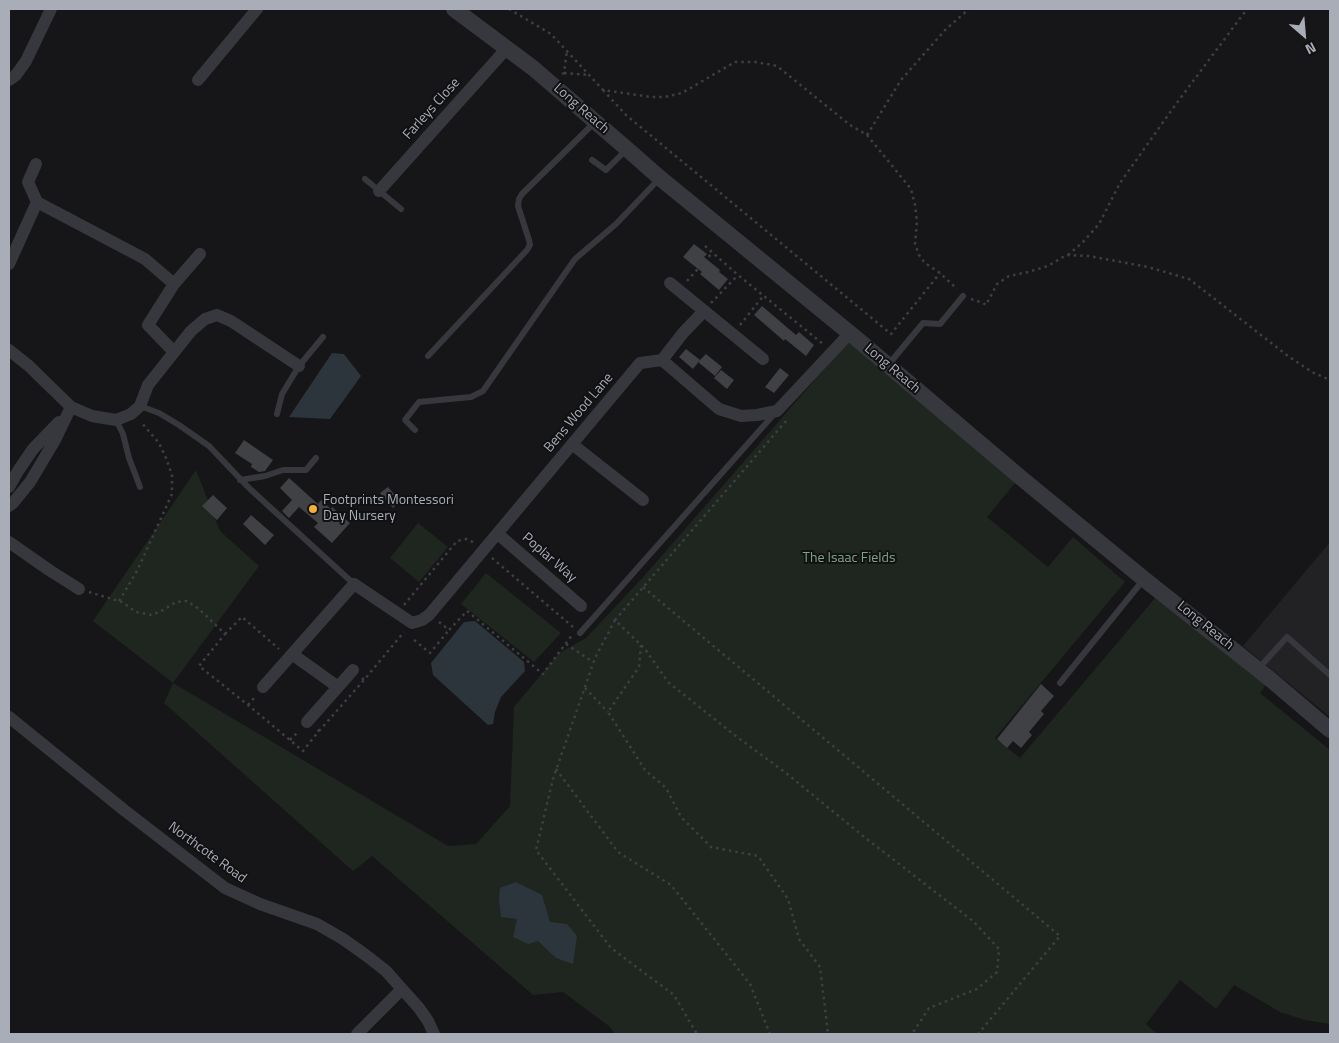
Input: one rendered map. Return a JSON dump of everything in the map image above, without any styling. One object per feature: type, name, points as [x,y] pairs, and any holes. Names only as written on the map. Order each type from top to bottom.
[{"type":"street","points":[[9,80],[16,75],[26,61],[51,9]]},
{"type":"street","points":[[198,80],[257,9]]},
{"type":"street","name":"Long Reach","points":[[454,9],[507,48],[558,78],[596,121],[660,178],[850,333],[1020,477],[1144,579],[1258,669],[1330,730]]},
{"type":"street","name":"Farleys Close","points":[[379,191],[507,48]]},
{"type":"street","points":[[36,164],[28,182],[37,202],[145,259],[174,284]]},
{"type":"street","points":[[9,264],[37,202]]},
{"type":"street","points":[[174,352],[148,325],[174,284],[200,254]]},
{"type":"street","points":[[674,287],[763,359]]},
{"type":"street","points":[[704,311],[683,333],[662,360],[719,409],[741,416],[777,411],[850,333]]},
{"type":"street","points":[[9,350],[29,366],[70,407],[92,416],[116,420],[135,410],[148,385],[191,331],[205,319],[216,315],[231,321],[299,366]]},
{"type":"street","name":"Bens Wood Lane","points":[[412,624],[429,615],[640,363],[662,360]]},
{"type":"street","points":[[9,487],[33,449],[58,424],[70,407]]},
{"type":"street","points":[[9,506],[30,482],[56,440],[70,407]]},
{"type":"street","points":[[572,444],[643,500]]},
{"type":"street","name":"Poplar Way","points":[[498,534],[581,606]]},
{"type":"street","points":[[9,542],[79,589]]},
{"type":"street","points":[[263,687],[354,584],[412,624]]},
{"type":"street","points":[[290,656],[338,687]]},
{"type":"street","points":[[308,722],[353,670]]},
{"type":"street","name":"Northcote Road","points":[[9,717],[124,810],[226,888],[260,904],[317,924],[367,956],[386,971],[402,989],[423,1014],[434,1034]]},
{"type":"street","points":[[357,1034],[402,989]]},
{"type":"lane","points":[[428,356],[527,250],[530,245],[518,206],[518,199],[596,121]]},
{"type":"lane","points":[[592,160],[606,170],[628,149]]},
{"type":"lane","points":[[415,430],[404,420],[419,402],[471,397],[482,391],[576,259],[616,224],[660,178]]},
{"type":"lane","points":[[365,179],[401,209]]},
{"type":"lane","points":[[888,365],[923,322],[940,324],[964,296]]},
{"type":"lane","points":[[277,414],[282,394],[299,366],[323,336]]},
{"type":"lane","points":[[135,410],[159,413],[209,446],[240,480],[354,584]]},
{"type":"lane","points":[[580,633],[777,411]]},
{"type":"lane","points":[[116,420],[123,434],[129,458],[140,487]]},
{"type":"lane","points":[[240,480],[265,476],[283,470],[306,470],[316,458]]},
{"type":"lane","points":[[1060,683],[1144,579]]},
{"type":"lane","points":[[1258,669],[1287,637],[1330,675]]},
{"type":"path","points":[[509,9],[551,34],[626,116],[891,334],[940,273]]},
{"type":"path","points":[[867,135],[901,80],[946,29],[969,9]]},
{"type":"path","points":[[603,90],[651,97],[665,97],[682,93],[735,62],[756,62],[777,66],[850,125],[867,135],[911,190],[917,221],[916,244],[919,255],[925,263],[940,273],[964,296],[986,305],[996,284],[1009,276],[1048,266],[1066,256],[1084,242],[1099,224],[1120,183],[1247,9]]},
{"type":"path","points":[[566,50],[558,78],[590,75]]},
{"type":"path","points":[[705,246],[832,352]]},
{"type":"path","points":[[674,287],[713,252]]},
{"type":"path","points":[[1066,256],[1089,256],[1121,261],[1189,279],[1288,356],[1312,372],[1330,380]]},
{"type":"path","points":[[704,311],[738,275]]},
{"type":"path","points":[[732,334],[764,295]]},
{"type":"path","points":[[119,602],[137,571],[172,494],[172,475],[166,458],[159,443],[135,410]]},
{"type":"path","points":[[696,1034],[674,996],[611,948],[536,850],[556,770],[584,688],[593,662],[615,620],[785,421]]},
{"type":"path","points":[[397,613],[457,540],[466,539],[473,541],[576,630],[543,674],[467,611],[430,653],[414,640]]},
{"type":"path","points":[[643,587],[1060,936],[978,1034]]},
{"type":"path","points":[[79,589],[119,602],[136,612],[152,615],[176,602],[187,601],[199,609],[225,634]]},
{"type":"path","points":[[429,615],[449,630]]},
{"type":"path","points":[[290,656],[242,617],[225,634],[199,666],[303,752],[412,624]]},
{"type":"path","points":[[615,620],[646,649],[668,682],[974,922],[999,949],[997,972],[977,989],[929,1008],[912,1034]]},
{"type":"path","points":[[566,644],[593,662]]},
{"type":"path","points":[[608,712],[640,668],[641,644]]},
{"type":"path","points":[[353,670],[364,680]]},
{"type":"path","points":[[584,688],[608,712],[645,770],[666,788],[681,817],[711,847],[758,856],[788,899],[800,939],[820,967],[828,1033],[830,1034]]},
{"type":"path","points":[[290,740],[308,722],[319,732]]},
{"type":"path","points":[[556,770],[618,852],[671,885],[750,984],[770,1034]]},
{"type":"shaded area","points":[[332,353],[344,354],[361,376],[330,419],[289,417]]},
{"type":"shaded area","points":[[1330,542],[1330,717],[1243,646]]},
{"type":"shaded area","points":[[475,621],[524,662],[525,671],[501,697],[493,724],[488,725],[433,675],[431,663],[464,622]]},
{"type":"shaded area","points":[[516,882],[542,895],[550,922],[567,924],[577,936],[573,964],[556,958],[538,941],[528,944],[513,937],[517,919],[501,917],[499,899],[500,888]]},
{"type":"green space","name":"The Isaac Fields","points":[[850,333],[1020,477],[987,517],[1048,567],[1073,537],[1125,582],[995,738],[1020,758],[1161,591],[1270,679],[1260,693],[1330,750],[1330,1024],[1305,1020],[1280,1012],[1234,985],[1216,1009],[1180,980],[1146,1024],[1157,1034],[615,1034],[609,1026],[563,992],[533,995],[372,856],[353,871],[164,703],[173,683],[448,846],[476,844],[510,806],[514,707],[559,653],[586,638],[645,575],[847,343]]},
{"type":"green space","points":[[196,470],[220,531],[259,566],[173,683],[93,621]]},
{"type":"green space","points":[[418,523],[448,547],[419,582],[390,558]]},
{"type":"green space","points":[[486,573],[561,633],[534,662],[461,604]]},
{"type":"building","points":[[694,244],[707,254],[704,257],[728,279],[719,290],[700,274],[702,272],[683,257]]},
{"type":"building","points":[[762,306],[796,335],[799,332],[814,345],[806,356],[785,339],[784,341],[754,315]]},
{"type":"building","points":[[686,349],[700,360],[693,369],[679,357]]},
{"type":"building","points":[[706,354],[722,367],[715,376],[698,362]]},
{"type":"building","points":[[780,368],[789,375],[774,393],[765,387]]},
{"type":"building","points":[[721,370],[734,380],[727,389],[714,378]]},
{"type":"building","points":[[244,440],[273,460],[265,471],[259,472],[251,467],[252,464],[235,453]]},
{"type":"building","name":"Footprints Montessori Day Nursery","points":[[289,478],[318,504],[321,500],[350,523],[332,543],[314,527],[318,523],[299,507],[289,518],[282,511],[292,500],[280,488]]},
{"type":"building","points":[[388,487],[400,501],[393,508],[380,493]]},
{"type":"building","points":[[213,495],[227,508],[217,520],[202,506]]},
{"type":"building","points":[[251,515],[274,535],[265,545],[243,524]]},
{"type":"building","points":[[1041,684],[1054,696],[1041,711],[1044,714],[1029,732],[1032,735],[1021,748],[1013,741],[1007,748],[997,739]]},
{"type":"place","name":"Footprints Montessori Day Nursery","points":[[313,509]]}]
